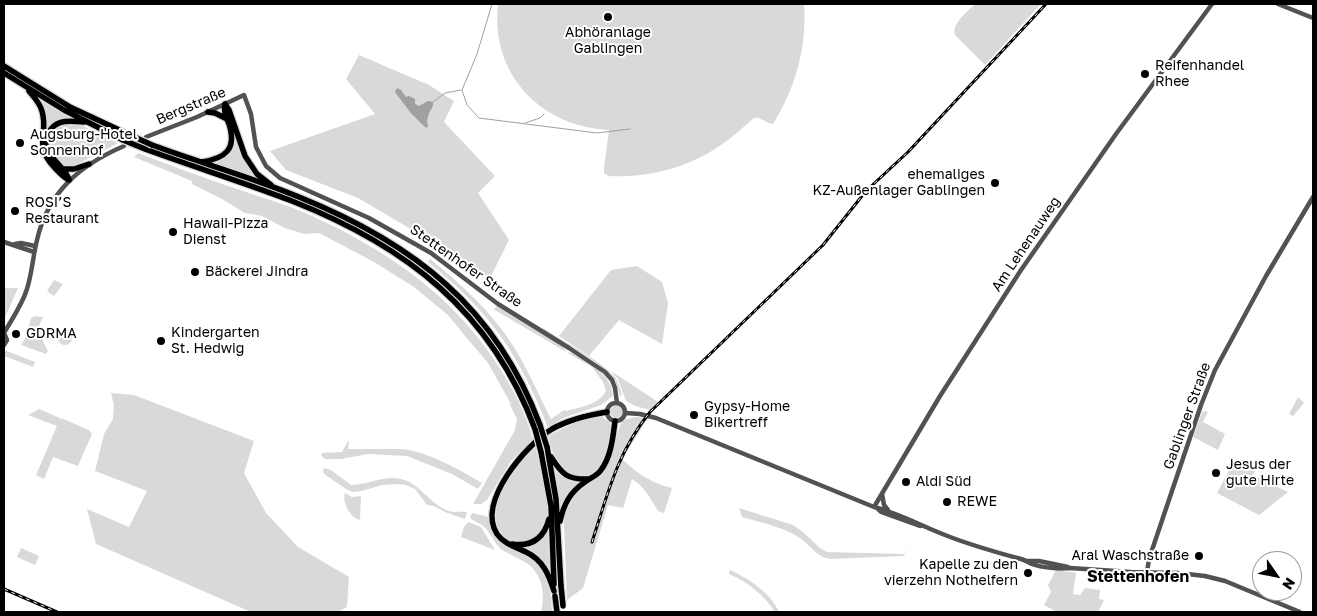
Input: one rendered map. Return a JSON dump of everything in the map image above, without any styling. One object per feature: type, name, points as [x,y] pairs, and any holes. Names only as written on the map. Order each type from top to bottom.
[{"type":"highway","points":[[4,66],[70,107],[152,145],[275,188],[328,209],[372,232],[409,255],[446,283],[477,314],[505,352],[525,388],[540,424],[548,450],[556,490],[563,609]]},
{"type":"highway","points":[[4,73],[26,88],[123,143],[273,194],[324,215],[374,240],[420,271],[462,308],[492,345],[516,384],[535,429],[548,487],[557,612]]},
{"type":"highway","points":[[26,88],[43,112],[42,144],[46,156],[63,176],[69,180]]},
{"type":"highway","points":[[200,162],[220,158],[230,148],[232,134],[224,111],[225,104]]},
{"type":"highway","points":[[225,104],[229,110],[244,156],[257,174],[275,188]]},
{"type":"highway","points":[[208,112],[227,119]]},
{"type":"highway","points":[[69,180],[67,173],[49,154],[46,143],[48,133],[55,125],[63,121],[87,123]]},
{"type":"highway","points":[[62,169],[74,169],[89,164]]},
{"type":"highway","points":[[555,593],[542,563],[532,555],[498,536],[493,515],[499,492],[526,450],[552,429],[570,420],[607,412]]},
{"type":"highway","points":[[558,528],[567,500],[574,490],[600,471],[605,462],[614,434],[615,421]]},
{"type":"highway","points":[[548,450],[558,469],[567,476],[579,480],[589,479]]},
{"type":"highway","points":[[508,543],[525,545],[539,539],[547,527],[551,512]]},
{"type":"street","name":"Am Lehenauweg","points":[[875,507],[882,492],[955,373],[1021,270],[1111,142],[1212,4]]},
{"type":"street","points":[[1278,4],[1313,18]]},
{"type":"street","name":"Bergstraße","points":[[146,137],[244,95]]},
{"type":"street","name":"Stettenhofer Straße","points":[[244,95],[251,114],[256,147],[260,157],[273,172],[288,181],[370,218],[430,253],[498,304],[605,372],[612,380],[617,402]]},
{"type":"street","points":[[4,345],[7,340],[4,333],[23,298],[29,282],[35,246],[48,208],[69,180],[89,164],[123,143]]},
{"type":"street","name":"Gablinger Straße","points":[[1147,572],[1149,560],[1190,437],[1215,370],[1266,276],[1313,197]]},
{"type":"street","points":[[4,242],[34,252]]},
{"type":"street","points":[[13,244],[21,243],[35,246]]},
{"type":"street","points":[[617,402],[624,406],[626,413],[622,419],[615,421],[609,418],[607,412],[610,406],[617,402]]},
{"type":"street","points":[[626,413],[656,418],[922,526],[966,543],[1033,564],[1063,569],[1191,574],[1225,581],[1300,612]]},
{"type":"street","points":[[882,492],[884,505],[891,512]]},
{"type":"street","points":[[875,507],[881,512],[922,526]]},
{"type":"shaded area","points":[[498,4],[804,4],[804,36],[794,81],[773,124],[759,118],[754,118],[721,145],[708,153],[667,170],[638,175],[608,176],[604,173],[604,168],[609,130],[584,127],[562,119],[542,107],[525,92],[512,74],[502,53],[498,29]]},
{"type":"shaded area","points":[[975,4],[1041,4],[985,65],[955,35],[954,31],[958,22]]},
{"type":"shaded area","points":[[359,55],[429,85],[454,101],[444,122],[495,176],[478,193],[509,240],[490,278],[468,269],[443,248],[358,198],[286,170],[270,151],[375,114],[346,79]]},
{"type":"shaded area","points":[[397,88],[406,97],[409,96],[415,99],[415,104],[419,106],[428,101],[433,102],[427,121],[427,128],[410,112],[395,92]]},
{"type":"shaded area","points":[[39,100],[73,119],[67,119],[47,133],[50,161]]},
{"type":"shaded area","points":[[65,123],[83,126],[118,143],[74,166],[65,167],[54,155],[48,144],[51,133]]},
{"type":"shaded area","points":[[232,127],[259,179],[210,162],[226,156]]},
{"type":"shaded area","points":[[138,153],[295,209],[362,241],[411,273],[454,311],[474,332],[504,375],[521,407],[533,440],[511,461],[487,500],[481,504],[473,504],[515,430],[517,419],[509,403],[511,404],[488,363],[448,315],[414,287],[374,262],[319,233],[304,234],[285,228],[262,216],[245,213],[192,184],[192,181],[134,157]]},
{"type":"shaded area","points":[[430,259],[474,298],[494,320],[523,362],[551,419],[564,410],[583,407],[603,396],[606,391],[603,382],[592,367],[493,309],[496,306],[560,344],[567,352],[592,365],[604,375],[613,396],[601,405],[563,418],[548,428],[514,356],[469,298],[428,262]]},
{"type":"shaded area","points":[[637,266],[662,282],[668,303],[662,344],[619,320],[589,356],[559,336],[611,270]]},
{"type":"shaded area","points":[[54,280],[63,284],[54,296],[47,291]]},
{"type":"shaded area","points":[[4,288],[18,288],[4,320]]},
{"type":"shaded area","points":[[35,316],[43,317],[37,330],[43,333],[43,342],[48,351],[46,354],[21,345],[25,339],[31,318]]},
{"type":"shaded area","points":[[543,328],[592,358],[609,371],[615,377],[622,395],[620,396],[615,381],[610,374]]},
{"type":"shaded area","points":[[62,331],[68,331],[72,338],[68,345],[62,345],[58,341],[58,335]]},
{"type":"shaded area","points":[[4,350],[35,362],[33,367],[4,356]]},
{"type":"shaded area","points":[[610,370],[658,402],[650,410],[635,406],[626,401],[618,379]]},
{"type":"shaded area","points":[[111,393],[134,395],[254,441],[244,473],[266,513],[298,547],[349,577],[347,607],[338,612],[251,612],[96,544],[87,509],[129,527],[147,491],[95,471],[104,434],[113,419],[114,405]]},
{"type":"shaded area","points":[[1298,397],[1304,403],[1293,416],[1289,414]]},
{"type":"shaded area","points":[[618,405],[622,408],[623,413],[621,417],[615,418],[611,415],[610,410]]},
{"type":"shaded area","points":[[39,409],[60,418],[60,420],[61,418],[89,430],[92,434],[78,466],[53,457],[44,479],[36,475],[57,426],[28,415]]},
{"type":"shaded area","points":[[1202,412],[1208,412],[1203,422],[1225,434],[1218,450],[1193,437]]},
{"type":"shaded area","points":[[602,417],[610,422],[611,441],[599,468],[583,477],[565,473],[555,459],[548,436],[580,420]]},
{"type":"shaded area","points":[[648,418],[622,459],[645,477],[672,488],[664,513],[658,511],[644,489],[632,479],[623,508],[608,505],[583,588],[567,600],[565,514],[575,494],[603,473],[621,423],[626,419]]},
{"type":"shaded area","points":[[348,441],[348,449],[401,449],[422,453],[464,472],[482,483],[478,489],[452,474],[407,456],[368,454],[341,459],[325,459],[321,455],[322,453],[342,452]]},
{"type":"shaded area","points":[[535,446],[546,495],[546,522],[536,538],[520,543],[511,541],[499,529],[496,509],[508,480]]},
{"type":"shaded area","points":[[1235,459],[1255,470],[1253,475],[1288,492],[1259,515],[1217,493]]},
{"type":"shaded area","points":[[324,468],[331,470],[351,485],[388,478],[408,481],[442,508],[451,512],[467,512],[465,519],[427,505],[415,489],[406,485],[382,485],[353,492],[324,474]]},
{"type":"shaded area","points":[[555,468],[567,479],[581,482],[561,512]]},
{"type":"shaded area","points":[[345,493],[352,497],[361,496],[360,520],[353,516],[348,509],[344,497]]},
{"type":"shaded area","points":[[739,508],[793,525],[827,552],[905,554],[904,556],[830,559],[820,555],[800,538],[789,532],[769,524],[742,517]]},
{"type":"shaded area","points":[[472,513],[489,517],[494,533],[500,541],[529,555],[541,566],[550,587],[551,612],[541,612],[543,590],[535,571],[523,561],[502,550],[486,529],[471,519]]},
{"type":"shaded area","points":[[468,522],[481,527],[495,550],[461,537],[464,527]]},
{"type":"shaded area","points":[[548,529],[550,574],[547,568],[517,547],[536,543]]},
{"type":"shaded area","points":[[21,548],[39,556],[35,565],[17,557]]},
{"type":"shaded area","points":[[730,570],[765,592],[779,612],[775,612],[766,600],[749,585],[729,574]]},
{"type":"shaded area","points":[[1056,570],[1076,573],[1073,594],[1080,595],[1085,588],[1100,590],[1099,599],[1104,600],[1098,612],[1057,612],[1044,605],[1051,592],[1048,585]]},
{"type":"waterway","points":[[492,4],[477,54],[462,90],[467,105],[479,118],[597,133],[630,129]]},
{"type":"waterway","points":[[433,102],[445,93],[461,90]]},
{"type":"waterway","points":[[525,123],[540,118],[544,114]]},
{"type":"railway","points":[[592,542],[621,458],[650,412],[823,245],[866,191],[908,152],[1046,4]]},
{"type":"railway","points":[[4,589],[57,612]]},
{"type":"place","name":"Abhöranlage Gablingen","points":[[608,17]]},
{"type":"place","name":"Reifenhandel Rhee","points":[[1145,74]]},
{"type":"place","name":"Augsburg-Hotel Sonnenhof","points":[[20,143]]},
{"type":"place","name":"ehemaliges KZ-Außenlager Gablingen","points":[[995,183]]},
{"type":"place","name":"ROSI’S Restaurant","points":[[15,211]]},
{"type":"place","name":"Hawaii-Pizza Dienst","points":[[173,232]]},
{"type":"place","name":"Bäckerei Jindra","points":[[195,272]]},
{"type":"place","name":"GDRMA","points":[[16,334]]},
{"type":"place","name":"Kindergarten St. Hedwig","points":[[161,341]]},
{"type":"place","name":"Gypsy-Home Bikertreff","points":[[694,415]]},
{"type":"place","name":"Jesus der gute Hirte","points":[[1216,473]]},
{"type":"place","name":"Aldi Süd","points":[[906,482]]},
{"type":"place","name":"REWE","points":[[947,502]]},
{"type":"place","name":"Aral Waschstraße","points":[[1199,556]]},
{"type":"place","name":"Kapelle zu den vierzehn Nothelfern","points":[[1028,573]]},
{"type":"district","name":"Stettenhofen","points":[[1138,577]]}]
